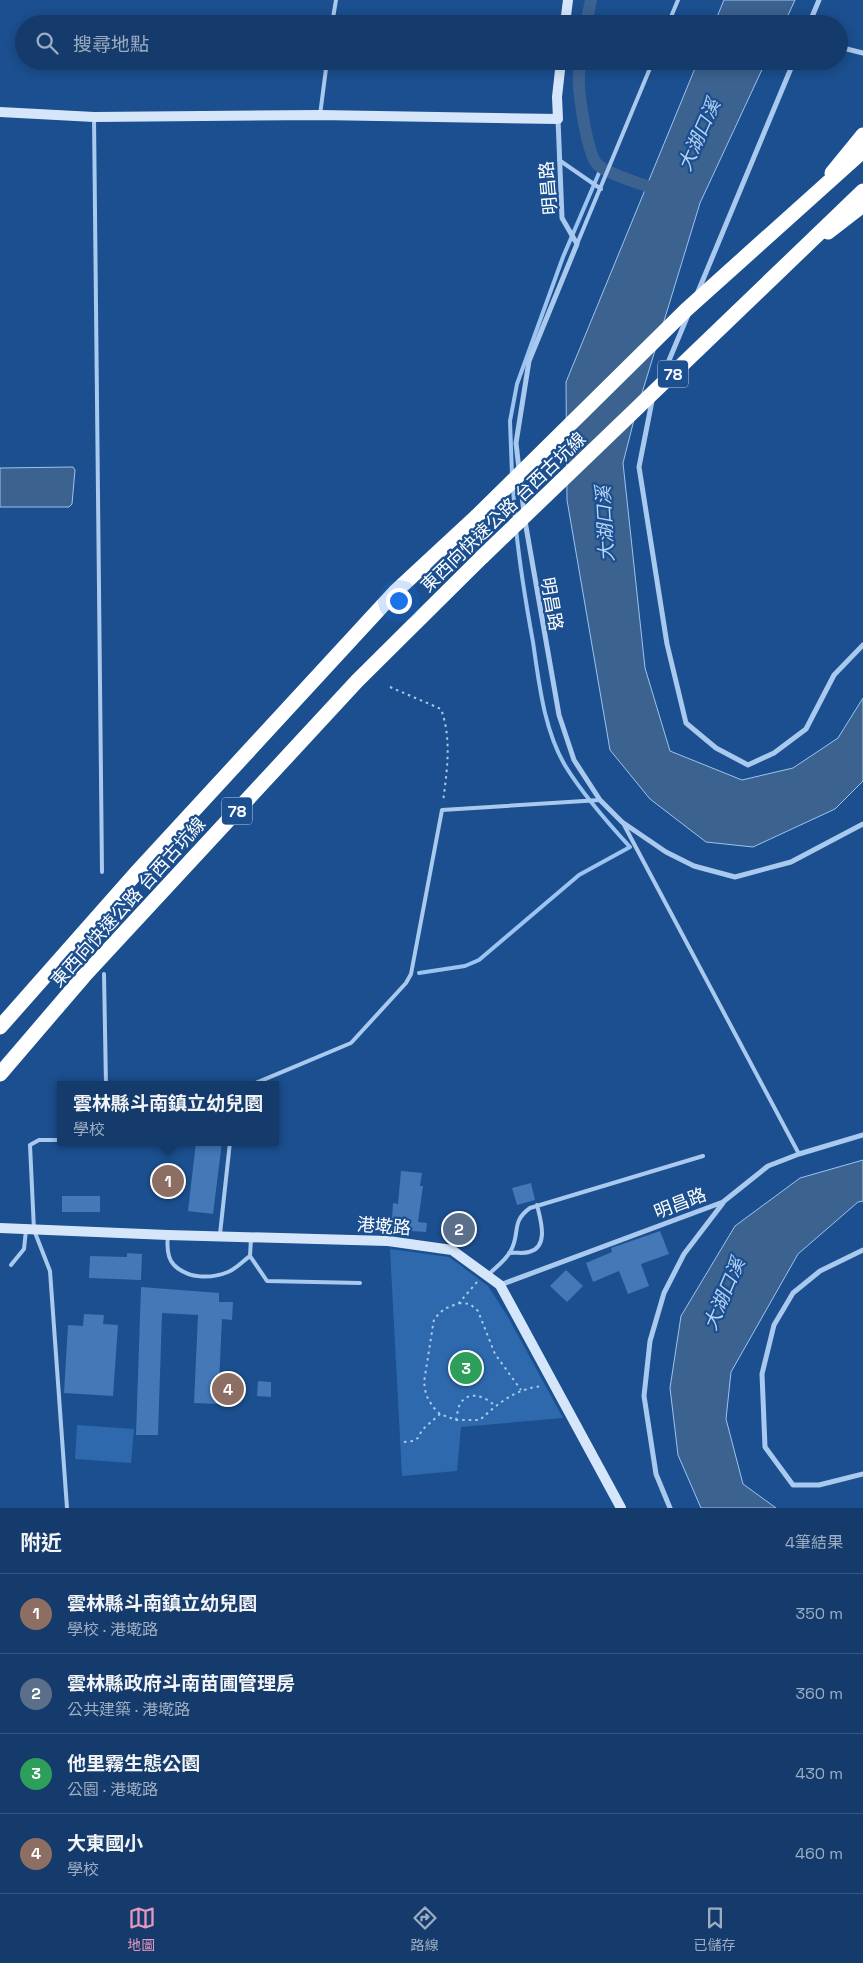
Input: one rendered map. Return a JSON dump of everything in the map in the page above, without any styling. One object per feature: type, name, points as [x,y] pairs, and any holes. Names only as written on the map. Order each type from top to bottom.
[{"type":"highway","points":[[816,193],[863,135]]},
{"type":"highway","name":"東西向快速公路 台西古坑線","points":[[0,1027],[137,872],[395,592],[477,516],[686,310],[863,151]]},
{"type":"highway","name":"東西向快速公路 台西古坑線","points":[[0,1074],[84,976],[357,681],[482,557],[863,191]]},
{"type":"highway","points":[[793,260],[863,205]]},
{"type":"street","points":[[566,15],[568,0]]},
{"type":"street","points":[[813,15],[819,0]]},
{"type":"street","points":[[848,50],[863,53]]},
{"type":"street","points":[[0,112],[94,117],[320,115],[558,119],[557,96],[560,70]]},
{"type":"street","points":[[790,70],[650,406],[639,467],[667,644],[686,723],[716,748],[748,765],[774,753],[806,729],[834,675],[863,645]]},
{"type":"street","name":"明昌路","points":[[558,119],[562,218],[576,242],[530,361],[516,442],[526,527],[559,715],[574,760],[600,800],[622,822],[666,852],[694,866],[735,877],[791,862],[863,824]]},
{"type":"street","name":"明昌路","points":[[500,1286],[723,1202],[768,1166],[799,1154],[863,1135]]},
{"type":"street","points":[[670,1508],[656,1474],[644,1396],[650,1341],[664,1293],[684,1254],[723,1202]]},
{"type":"street","name":"港墘路","points":[[0,1228],[220,1237],[388,1241],[452,1250],[500,1286],[621,1508]]},
{"type":"street","points":[[863,1250],[820,1271],[793,1293],[774,1325],[762,1374],[765,1447],[794,1485],[819,1485],[863,1474]]},
{"type":"lane","points":[[334,15],[336,0]]},
{"type":"lane","points":[[672,15],[678,0]]},
{"type":"lane","points":[[320,115],[326,70]]},
{"type":"lane","points":[[576,242],[614,159],[649,70]]},
{"type":"lane","points":[[94,117],[102,872]]},
{"type":"lane","points":[[559,160],[600,189]]},
{"type":"lane","points":[[261,1081],[351,1043],[406,983],[411,974],[442,810],[600,800]]},
{"type":"lane","points":[[622,822],[799,1154]]},
{"type":"lane","points":[[104,974],[106,1081]]},
{"type":"lane","points":[[11,1265],[24,1249],[30,1230],[30,1145],[39,1140],[57,1140]]},
{"type":"lane","points":[[220,1237],[230,1146]]},
{"type":"lane","points":[[486,1274],[509,1254],[514,1243],[518,1220],[524,1212],[537,1205],[703,1156]]},
{"type":"lane","points":[[509,1254],[528,1253],[535,1250],[541,1241],[542,1230],[537,1205]]},
{"type":"lane","points":[[30,1230],[50,1270],[67,1508]]},
{"type":"lane","points":[[168,1235],[167,1249],[173,1264],[194,1277],[215,1276],[230,1271],[250,1256]]},
{"type":"lane","points":[[251,1238],[250,1256],[267,1281],[360,1283]]},
{"type":"path","points":[[390,687],[440,709],[445,721],[449,758],[442,810]]},
{"type":"path","points":[[486,1274],[459,1303],[444,1309],[434,1319],[424,1382],[426,1395],[433,1407],[440,1414],[456,1420],[480,1420],[495,1407],[521,1390],[554,1385]]},
{"type":"path","points":[[459,1303],[470,1304],[478,1311],[495,1354],[521,1390]]},
{"type":"path","points":[[456,1420],[460,1404],[467,1397],[476,1395],[484,1397],[495,1407]]},
{"type":"path","points":[[404,1442],[413,1441],[418,1438],[422,1430],[440,1414]]},
{"type":"shaded area","points":[[390,1249],[449,1257],[488,1286],[508,1317],[563,1418],[461,1427],[457,1471],[402,1476]]},
{"type":"shaded area","points":[[77,1425],[134,1429],[131,1463],[75,1459]]},
{"type":"water","points":[[724,0],[795,0],[788,15],[718,15]]},
{"type":"water","name":"大湖口溪","points":[[694,70],[762,70],[700,203],[635,416],[623,463],[645,668],[670,751],[742,780],[793,768],[838,738],[863,698],[863,781],[835,809],[753,847],[706,842],[650,799],[610,750],[567,500],[566,382]]},
{"type":"water","points":[[73,467],[75,470],[72,504],[69,507],[0,507],[0,468]]},
{"type":"water","name":"大湖口溪","points":[[863,1160],[863,1201],[858,1202],[798,1254],[731,1372],[726,1419],[743,1484],[776,1508],[701,1508],[678,1455],[670,1388],[681,1316],[735,1226],[800,1178]]},
{"type":"building","points":[[196,1146],[222,1146],[213,1214],[188,1211]]},
{"type":"building","points":[[401,1171],[422,1173],[420,1186],[423,1186],[418,1222],[427,1223],[426,1232],[396,1230],[396,1219],[392,1219],[393,1203],[398,1204]]},
{"type":"building","points":[[531,1183],[535,1200],[517,1205],[512,1188]]},
{"type":"building","points":[[62,1196],[100,1196],[100,1212],[62,1212]]},
{"type":"building","points":[[660,1231],[669,1254],[641,1264],[649,1286],[628,1294],[619,1271],[593,1282],[586,1263],[612,1252],[611,1248]]},
{"type":"building","points":[[127,1253],[142,1254],[141,1280],[89,1278],[90,1256],[127,1257]]},
{"type":"building","points":[[566,1270],[583,1286],[567,1302],[550,1286]]},
{"type":"building","points":[[141,1287],[219,1293],[219,1302],[233,1302],[232,1320],[222,1319],[218,1404],[194,1403],[198,1315],[162,1313],[158,1435],[136,1435]]},
{"type":"building","points":[[84,1314],[104,1315],[103,1324],[118,1325],[113,1396],[64,1393],[68,1325],[83,1326]]},
{"type":"building","points":[[258,1381],[271,1382],[271,1397],[257,1396]]},
{"type":"waterway","points":[[588,15],[591,0]]},
{"type":"waterway","points":[[580,70],[579,85],[587,136],[593,158],[597,164],[618,176],[661,191]]},
{"type":"waterway","points":[[512,475],[510,421],[517,384],[563,257],[602,166]]},
{"type":"waterway","points":[[513,487],[515,519]]},
{"type":"waterway","points":[[419,973],[465,966],[479,960],[579,875],[630,847],[580,788],[566,767],[552,738],[540,690],[516,529]]},
{"type":"place","name":"雲林縣斗南鎮立幼兒園","points":[[168,1181]]},
{"type":"place","name":"雲林縣政府斗南苗圃管理房","points":[[459,1229]]},
{"type":"place","name":"他里霧生態公園","points":[[466,1368]]},
{"type":"place","name":"大東國小","points":[[228,1389]]}]
